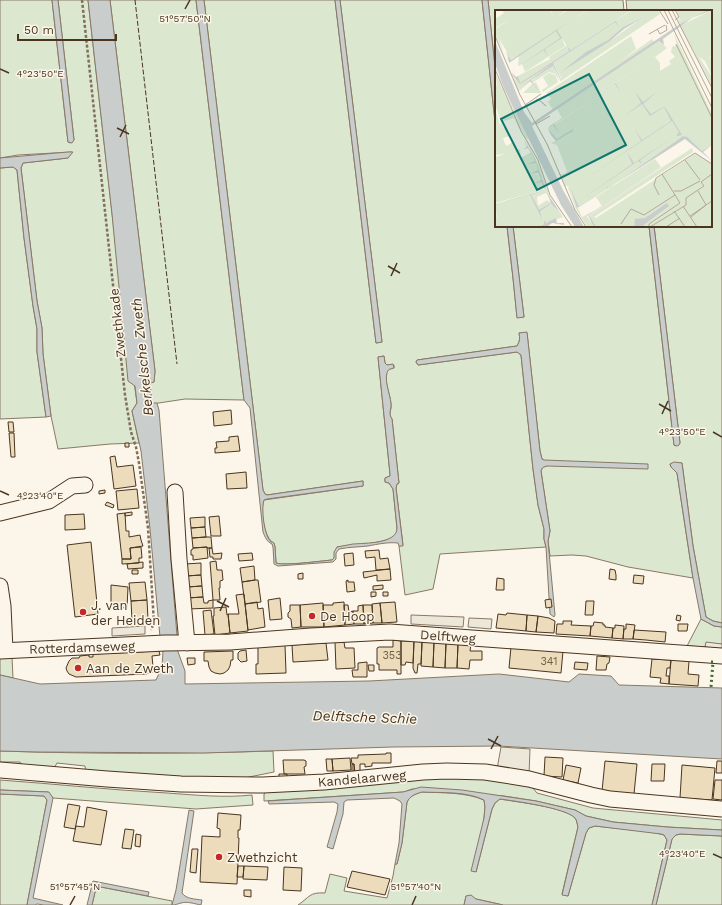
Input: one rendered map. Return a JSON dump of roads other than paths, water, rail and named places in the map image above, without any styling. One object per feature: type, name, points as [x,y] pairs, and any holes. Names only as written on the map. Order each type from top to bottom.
[{"type":"street","points":[[0,513],[49,501],[72,486],[85,485]]},
{"type":"street","points":[[169,643],[179,559],[175,492]]},
{"type":"street","points":[[0,586],[3,606],[3,651]]},
{"type":"street","name":"Delftweg","points":[[169,643],[230,642],[390,632],[722,656]]},
{"type":"street","name":"Rotterdamseweg","points":[[3,651],[169,643]]},
{"type":"street","name":"Kandelaarweg","points":[[0,770],[173,784],[263,785],[317,783],[446,771],[485,772],[529,779],[610,799],[722,809]]},
{"type":"water","points":[[52,0],[58,0],[74,140],[72,143],[68,142]]},
{"type":"water","points":[[88,0],[110,0],[155,371],[154,382],[150,383],[152,403],[157,403],[159,410],[177,649],[185,671],[185,684],[369,681],[499,674],[569,682],[579,674],[611,676],[619,685],[722,688],[722,759],[498,746],[393,747],[204,753],[0,751],[0,675],[40,684],[156,680],[162,667],[163,651],[165,649],[160,637],[141,451],[132,411],[137,403],[135,386],[128,381],[112,214]]},
{"type":"water","points":[[196,0],[204,0],[263,490],[267,495],[363,481],[363,486],[264,500],[263,509],[265,528],[269,539],[274,543],[276,563],[294,564],[332,560],[337,547],[380,542],[392,537],[396,533],[397,528],[393,489],[389,483],[385,482],[385,478],[390,476],[390,474],[378,357],[384,356],[385,363],[387,365],[393,364],[394,368],[388,371],[386,381],[391,403],[390,415],[392,419],[399,483],[397,484],[396,488],[403,546],[399,546],[398,543],[390,543],[350,547],[339,549],[336,553],[336,559],[333,562],[278,566],[274,564],[272,544],[267,541],[263,532],[250,408],[244,400]]},
{"type":"water","points":[[335,0],[340,0],[382,342],[376,343]]},
{"type":"water","points":[[482,0],[488,0],[495,67],[495,122]]},
{"type":"water","points":[[73,152],[68,158],[23,163],[21,168],[37,301],[42,328],[43,354],[51,416],[46,417],[37,352],[37,329],[24,238],[17,170],[13,167],[0,168],[0,158]]},
{"type":"water","points":[[507,227],[513,227],[524,317],[517,318]]},
{"type":"water","points":[[649,227],[654,227],[680,443],[677,446],[674,445]]},
{"type":"water","points":[[527,332],[542,459],[648,464],[648,469],[543,467],[541,471],[550,531],[548,541],[554,617],[550,614],[544,529],[538,505],[533,469],[521,355],[517,352],[418,365],[416,362],[417,360],[517,346],[520,340],[519,333]]},
{"type":"water","points":[[674,462],[682,463],[693,546],[706,617],[713,621],[722,623],[722,627],[714,626],[701,619],[693,578],[677,473],[670,464]]},
{"type":"water","points":[[421,787],[462,790],[536,801],[575,810],[586,816],[613,822],[722,830],[722,836],[676,835],[672,839],[656,905],[652,905],[667,840],[664,835],[661,834],[595,826],[589,828],[586,833],[568,896],[562,895],[578,827],[575,818],[562,811],[517,801],[500,799],[495,803],[492,809],[476,872],[471,871],[484,818],[485,807],[484,800],[477,797],[454,793],[422,792],[411,797],[407,802],[402,843],[397,864],[395,864],[399,843],[402,804],[394,798],[347,800],[344,802],[343,814],[333,849],[327,847],[338,804],[334,802],[269,804],[268,801],[403,792]]},
{"type":"water","points":[[0,790],[49,792],[53,798],[33,898],[63,905],[27,905],[47,800],[44,796],[0,794]]},
{"type":"water","points":[[189,810],[194,811],[182,893],[188,898],[202,900],[201,905],[183,902],[172,905],[176,890]]},
{"type":"water","points":[[93,881],[149,892],[148,896],[101,887],[96,888],[92,905],[87,905]]},
{"type":"water","points":[[471,895],[476,899],[503,905],[464,905],[466,896]]},
{"type":"place","name":"J. van der Heiden","points":[[83,612]]},
{"type":"place","name":"De Hoop","points":[[312,616]]},
{"type":"place","name":"Aan de Zweth","points":[[78,668]]},
{"type":"place","name":"Zwethzicht","points":[[219,857]]},
{"type":"water label","name":"Berkelsche Zweth","points":[[142,357]]},
{"type":"water label","name":"Delftsche Schie","points":[[365,717]]}]
